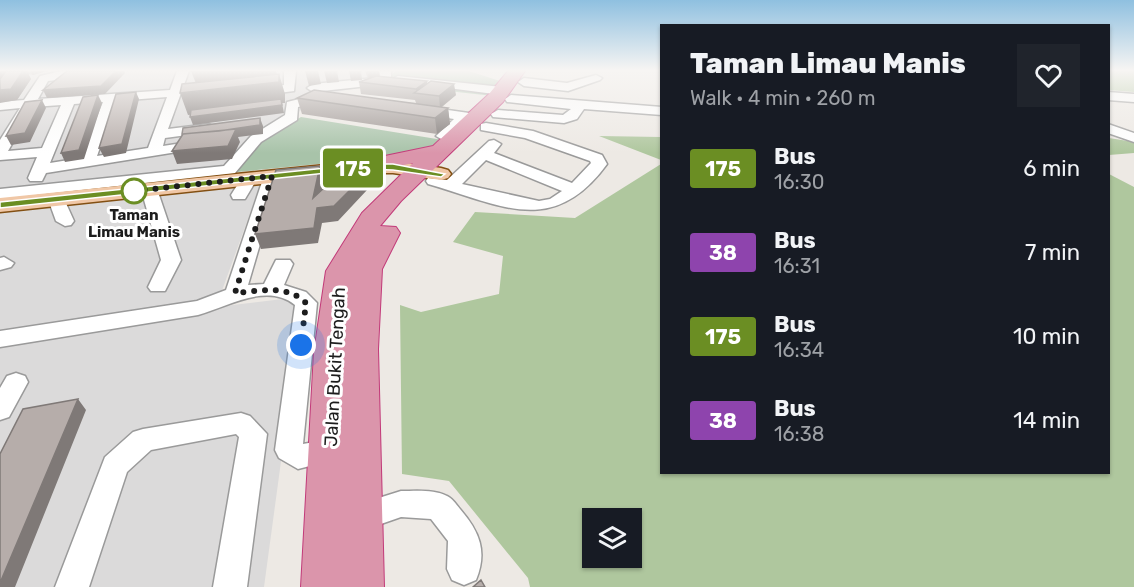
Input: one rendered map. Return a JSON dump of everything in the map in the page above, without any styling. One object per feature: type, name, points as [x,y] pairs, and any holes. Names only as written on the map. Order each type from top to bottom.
[{"type":"highway","name":"Jalan Bukit Tengah","points":[[359,587],[360,349],[367,269],[391,225],[438,166],[496,112],[506,98]]},
{"type":"highway","name":"Jalan Bukit Tengah","points":[[326,587],[332,352],[341,271],[371,219],[392,196],[438,166]]},
{"type":"highway","points":[[352,173],[438,166]]},
{"type":"highway","points":[[352,173],[380,171],[393,178],[392,196]]},
{"type":"main road","points":[[0,205],[27,196],[56,199],[145,186],[244,187],[272,176],[352,173]]},
{"type":"street","points":[[0,154],[31,98]]},
{"type":"street","points":[[236,140],[259,129],[288,109],[330,98]]},
{"type":"street","points":[[438,166],[530,206],[548,205],[574,190],[599,164],[597,158],[528,134],[496,112],[455,98]]},
{"type":"street","points":[[0,106],[110,99],[171,100],[190,104]]},
{"type":"street","points":[[87,162],[110,99]]},
{"type":"street","points":[[158,287],[171,260],[145,186],[163,120],[171,100]]},
{"type":"street","points":[[444,114],[461,101],[496,112]]},
{"type":"street","points":[[438,166],[496,112],[531,101],[660,111]]},
{"type":"street","points":[[27,196],[69,102]]},
{"type":"street","points":[[409,109],[444,114],[496,112],[564,119],[572,116],[578,110],[577,105]]},
{"type":"street","points":[[484,154],[496,112]]},
{"type":"street","points":[[163,120],[209,114]]},
{"type":"street","points":[[159,135],[226,126]]},
{"type":"street","points":[[0,194],[27,196],[145,186],[229,170],[259,129]]},
{"type":"street","points":[[40,169],[212,143]]},
{"type":"street","points":[[585,154],[603,144]]},
{"type":"street","points":[[0,154],[47,152]]},
{"type":"street","points":[[438,166],[484,154],[574,190]]},
{"type":"street","points":[[235,293],[272,176]]},
{"type":"street","points":[[56,199],[65,221]]},
{"type":"street","points":[[272,290],[283,264]]},
{"type":"street","points":[[0,339],[198,308],[222,301],[235,293],[282,290],[299,296],[306,303],[289,450],[298,457],[331,450]]},
{"type":"street","points":[[0,410],[16,382]]},
{"type":"street","points":[[72,587],[115,465],[143,440],[241,423],[253,434],[230,587]]},
{"type":"street","points":[[358,518],[401,504],[439,506],[464,537],[465,569]]},
{"type":"shaded area","name":"Taman Limau Manis","points":[[0,98],[318,98],[258,140],[234,171],[0,196]]},
{"type":"shaded area","points":[[261,183],[216,307],[299,297],[290,395],[264,587],[0,587],[0,212]]},
{"type":"green space","points":[[301,117],[443,140],[432,148],[400,156],[237,172],[261,140]]},
{"type":"green space","points":[[599,136],[660,137],[660,160]]},
{"type":"green space","points":[[1110,138],[1134,142],[1134,153],[1110,155]]},
{"type":"green space","points":[[660,165],[660,474],[1110,474],[1110,175],[1134,187],[1134,587],[530,587],[528,578],[449,481],[402,474],[400,305],[421,312],[499,294],[503,256],[453,242],[475,212],[575,218]]},
{"type":"building","points":[[82,98],[97,98],[79,150],[61,153]]},
{"type":"building","points":[[115,98],[134,98],[122,144],[99,148]]},
{"type":"building","points":[[300,98],[376,98],[448,108],[435,118]]},
{"type":"building","points":[[281,99],[282,105],[190,117],[191,110]]},
{"type":"building","points":[[42,100],[25,133],[6,136],[25,102]]},
{"type":"building","points":[[260,118],[260,125],[182,134],[183,128]]},
{"type":"building","points":[[236,129],[228,146],[172,151],[183,134]]},
{"type":"building","points":[[320,166],[313,198],[339,174],[364,176],[334,206],[317,208],[314,228],[255,234],[276,170]]},
{"type":"building","points":[[78,399],[0,583],[0,454],[23,409]]},
{"type":"building","points":[[481,580],[485,587],[473,587]]},
{"type":"bus line","name":"175","points":[[0,205],[364,166],[393,167],[441,174]]},
{"type":"place","name":"Taman Limau Manis","points":[[134,191]]},
{"type":"route","points":[[134,191],[272,176],[235,293],[282,290],[299,296],[306,303],[301,345]]}]
